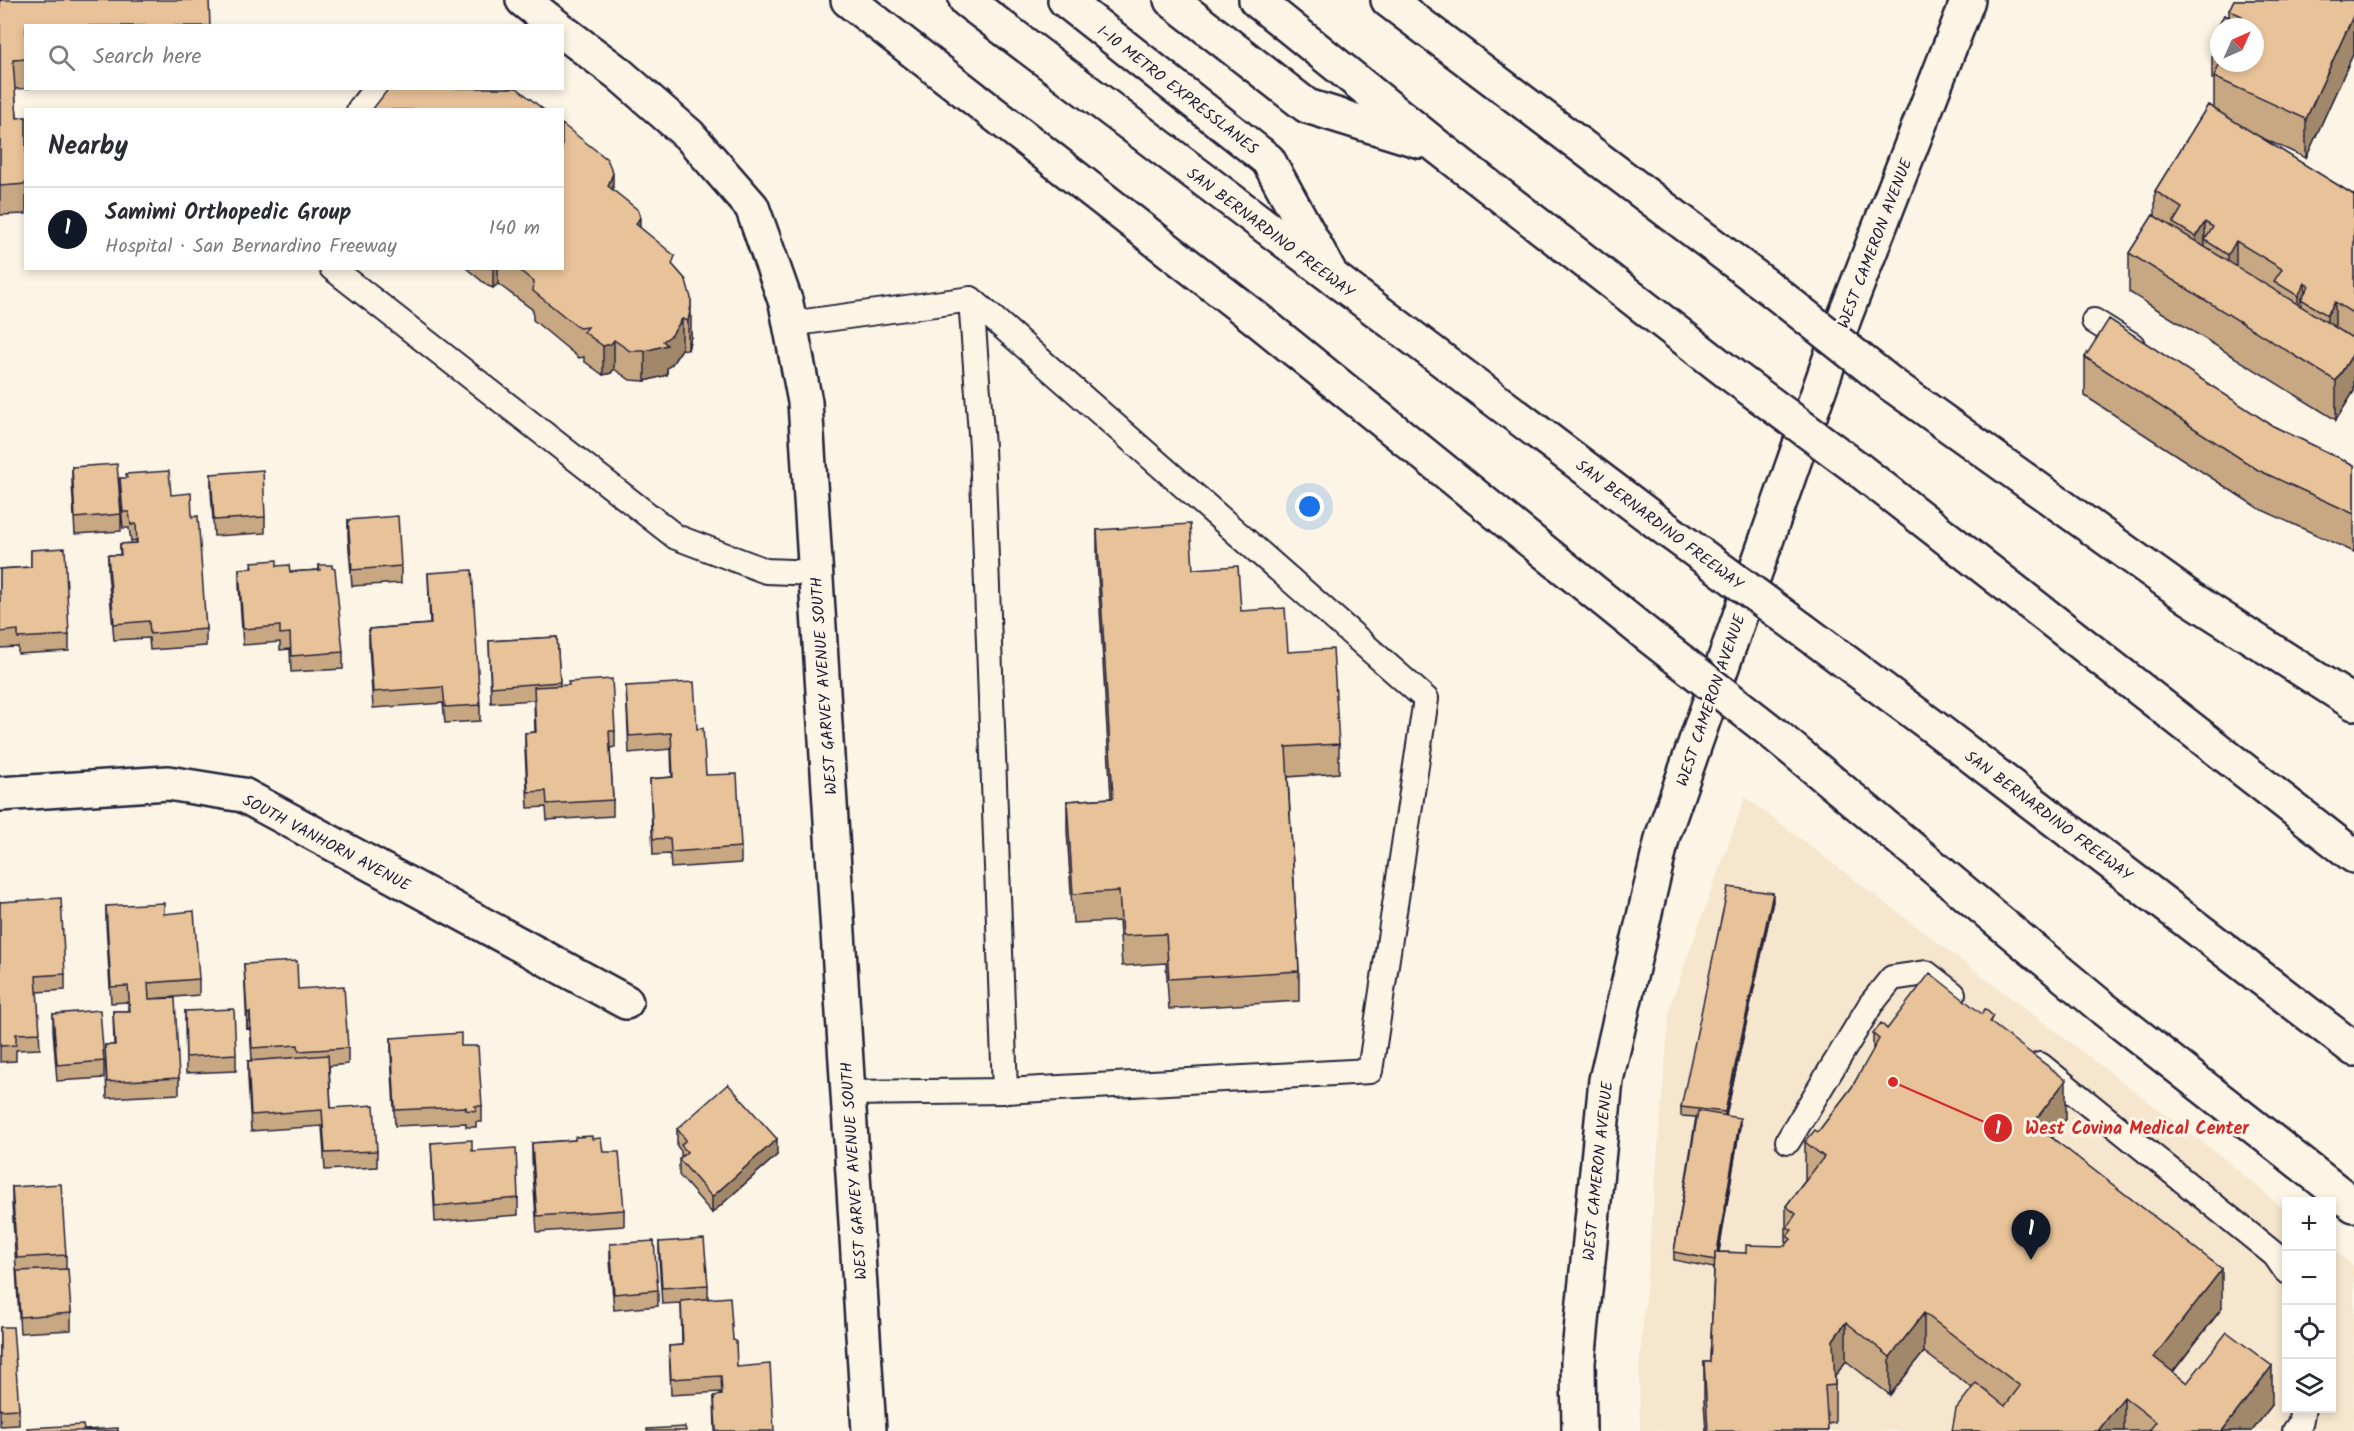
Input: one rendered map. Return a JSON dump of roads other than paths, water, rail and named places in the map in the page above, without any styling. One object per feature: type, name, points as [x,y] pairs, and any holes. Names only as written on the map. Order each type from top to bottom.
[{"type":"main road","points":[[523,0],[553,24]]},
{"type":"main road","points":[[848,0],[1258,320],[1645,633],[1773,733],[2104,1009],[2354,1205]]},
{"type":"main road","name":"SAN BERNARDINO FREEWAY","points":[[966,0],[1334,280],[1935,728],[2354,1049]]},
{"type":"main road","name":"I-10 METRO EXPRESSLANES","points":[[1065,0],[1268,160],[1334,280]]},
{"type":"main road","points":[[1171,0],[1307,106],[1438,147]]},
{"type":"main road","points":[[1256,0],[1438,147],[1729,373],[1857,468],[2354,856]]},
{"type":"main road","points":[[1388,0],[1767,286],[1891,384],[2190,598],[2354,703]]},
{"type":"main road","name":"WEST CAMERON AVENUE","points":[[1579,1431],[1578,1362],[1606,1080],[1663,835],[1845,316],[1968,0]]},
{"type":"main road","name":"WEST GARVEY AVENUE SOUTH","points":[[564,33],[618,74],[689,135],[752,207],[786,303],[805,402],[869,1431]]},
{"type":"main road","name":"SOUTH VANHORN AVENUE","points":[[0,794],[168,783],[243,795],[627,1002]]},
{"type":"lane","points":[[361,108],[374,90]]},
{"type":"lane","points":[[335,270],[676,537],[766,571],[816,573]]},
{"type":"lane","points":[[790,324],[971,299],[1426,699],[1370,1071],[1005,1091],[848,1093]]},
{"type":"lane","points":[[971,299],[982,447],[1005,1091]]},
{"type":"lane","points":[[2094,321],[2155,359]]},
{"type":"lane","points":[[1788,1141],[1871,1004],[1892,978],[1926,973],[1971,1009]]},
{"type":"lane","points":[[2025,1052],[2275,1255],[2282,1265]]},
{"type":"place","name":"West Covina Medical Center","points":[[1893,1082]]},
{"type":"place","name":"Samimi Orthopedic Group","points":[[2031,1260]]}]
